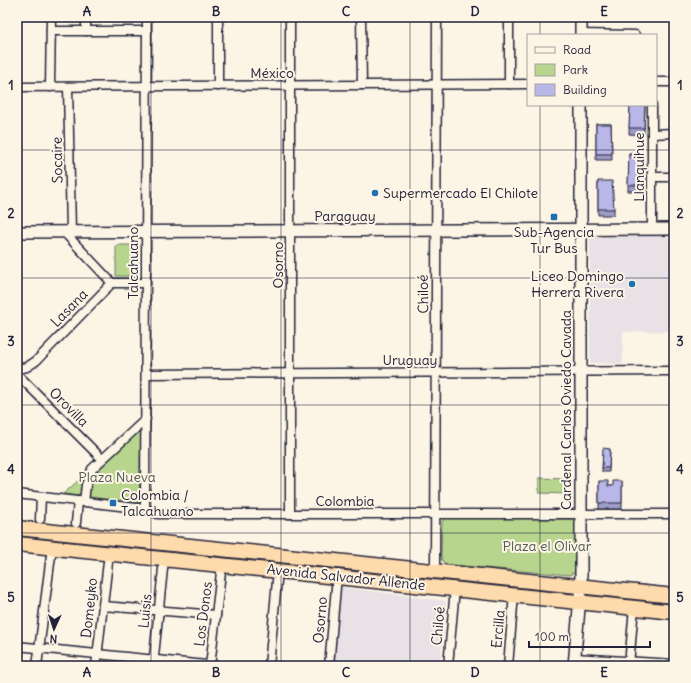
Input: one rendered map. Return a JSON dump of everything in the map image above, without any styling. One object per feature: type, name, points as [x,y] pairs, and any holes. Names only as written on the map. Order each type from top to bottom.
[{"type":"highway","name":"Avenida Salvador Allende","points":[[17,528],[581,585],[674,596]]},
{"type":"highway","name":"Avenida Salvador Allende","points":[[17,544],[514,594],[674,612]]},
{"type":"street","points":[[50,87],[51,17]]},
{"type":"street","points":[[86,17],[86,31]]},
{"type":"street","name":"Talcahuano","points":[[145,509],[147,17]]},
{"type":"street","points":[[218,17],[218,86]]},
{"type":"street","name":"Osorno","points":[[290,17],[290,514]]},
{"type":"street","points":[[361,17],[362,85]]},
{"type":"street","name":"Chiloé","points":[[435,571],[435,230],[437,17]]},
{"type":"street","points":[[509,17],[509,84]]},
{"type":"street","points":[[581,17],[581,34]]},
{"type":"street","points":[[51,31],[147,31]]},
{"type":"street","points":[[657,82],[674,82]]},
{"type":"street","name":"México","points":[[17,87],[527,84]]},
{"type":"street","name":"Socaire","points":[[67,232],[68,87]]},
{"type":"street","name":"Cardenal Carlos Oviedo Cavada","points":[[574,662],[581,585],[581,106]]},
{"type":"street","name":"Llanquihue","points":[[652,106],[652,229]]},
{"type":"street","points":[[652,134],[674,134]]},
{"type":"street","points":[[652,177],[674,177]]},
{"type":"street","name":"Paraguay","points":[[17,232],[674,229]]},
{"type":"street","points":[[67,232],[112,283],[146,283]]},
{"type":"street","name":"Lasana","points":[[17,370],[27,367],[36,361],[112,283]]},
{"type":"street","name":"Uruguay","points":[[146,374],[674,371]]},
{"type":"street","name":"Orovilla","points":[[17,374],[102,459]]},
{"type":"street","points":[[76,523],[89,474],[102,459],[146,419]]},
{"type":"street","name":"Colombia","points":[[17,494],[145,509],[158,514],[674,514]]},
{"type":"street","points":[[40,519],[41,497]]},
{"type":"street","points":[[37,666],[52,547]]},
{"type":"street","name":"Domeyko","points":[[96,666],[108,553]]},
{"type":"street","name":"Luisis","points":[[153,663],[164,559]]},
{"type":"street","name":"Los Donos","points":[[212,666],[222,564]]},
{"type":"street","points":[[270,666],[278,570]]},
{"type":"street","name":"Osorno","points":[[329,666],[337,576]]},
{"type":"street","name":"Chiloé","points":[[448,666],[455,588]]},
{"type":"street","name":"Ercilla","points":[[508,666],[514,594]]},
{"type":"street","points":[[103,606],[216,615]]},
{"type":"street","points":[[629,664],[634,607]]},
{"type":"street","points":[[17,646],[97,654],[153,663],[212,666]]},
{"type":"street","points":[[574,662],[674,664]]},
{"type":"shaded area","name":"Liceo Domingo Herrera Rivera","points":[[674,235],[674,331],[623,332],[623,364],[590,363],[590,237]]},
{"type":"shaded area","points":[[341,587],[446,601],[440,666],[333,666]]},
{"type":"green space","points":[[116,245],[133,245],[134,276],[116,276]]},
{"type":"green space","name":"Plaza Nueva","points":[[141,426],[139,503],[63,494]]},
{"type":"green space","points":[[539,478],[566,479],[566,494],[539,493]]},
{"type":"green space","name":"Plaza el Olívar","points":[[446,518],[571,519],[576,522],[576,573],[572,573],[571,575],[448,565],[442,561],[441,557],[442,521]]},
{"type":"green space","points":[[17,533],[566,590],[565,594],[17,538]]},
{"type":"building","points":[[630,106],[645,106],[644,128],[629,128]]},
{"type":"building","points":[[596,124],[611,124],[612,154],[596,154]]},
{"type":"building","points":[[629,154],[642,155],[642,185],[628,185]]},
{"type":"building","points":[[598,181],[612,181],[614,209],[598,209]]},
{"type":"building","points":[[603,448],[610,449],[609,468],[602,468]]},
{"type":"building","points":[[599,481],[608,481],[608,486],[613,486],[613,481],[622,481],[622,503],[599,503]]},
{"type":"place","name":"Supermercado El Chilote","points":[[375,193]]},
{"type":"place","name":"Sub-Agencia Tur Bus","points":[[554,217]]},
{"type":"place","name":"Liceo Domingo Herrera Rivera","points":[[632,284]]},
{"type":"place","name":"Colombia / Talcahuano","points":[[113,503]]}]
